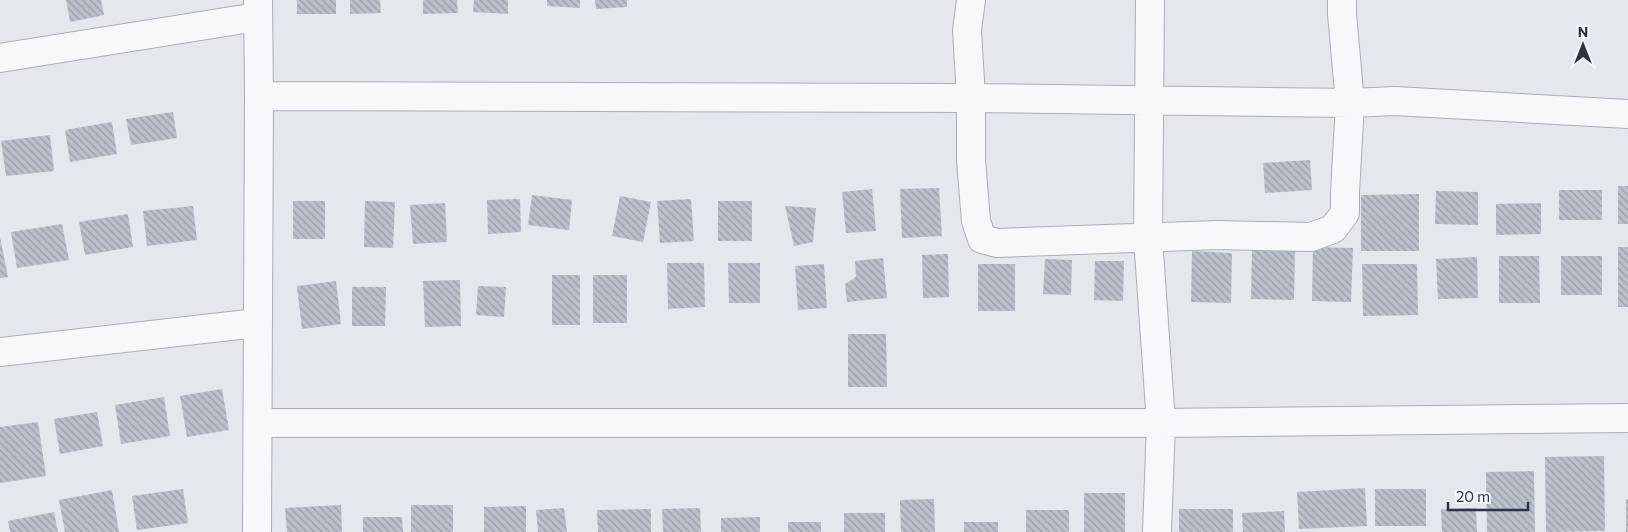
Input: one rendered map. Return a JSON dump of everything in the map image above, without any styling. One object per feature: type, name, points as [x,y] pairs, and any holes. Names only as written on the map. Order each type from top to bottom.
[{"type":"street","points":[[971,0],[967,30],[971,98],[972,169],[976,221],[982,239],[997,243],[1217,235],[1311,237],[1333,229],[1345,213],[1350,103],[1342,0]]},
{"type":"street","points":[[1150,0],[1148,238],[1161,423],[1157,532]]},
{"type":"street","points":[[0,58],[258,8],[257,532]]},
{"type":"street","points":[[259,96],[971,98],[1350,103],[1395,101],[1628,114]]},
{"type":"street","points":[[0,352],[258,322]]},
{"type":"street","points":[[258,423],[1161,423],[1628,418]]},
{"type":"building","points":[[66,0],[101,0],[104,15],[70,22]]},
{"type":"building","points":[[297,0],[336,0],[336,14],[297,14]]},
{"type":"building","points":[[350,0],[380,0],[381,13],[350,14]]},
{"type":"building","points":[[423,0],[457,0],[458,13],[423,14]]},
{"type":"building","points":[[474,0],[508,0],[508,14],[473,12]]},
{"type":"building","points":[[547,0],[580,0],[580,8],[547,6]]},
{"type":"building","points":[[595,0],[627,0],[627,7],[596,9]]},
{"type":"building","points":[[173,112],[177,138],[131,145],[126,119]]},
{"type":"building","points":[[112,122],[117,154],[70,162],[65,130]]},
{"type":"building","points":[[50,135],[54,171],[6,176],[1,141]]},
{"type":"building","points":[[1310,160],[1312,190],[1265,193],[1263,163]]},
{"type":"building","points":[[1618,186],[1628,186],[1628,224],[1618,224]]},
{"type":"building","points":[[939,188],[942,236],[902,238],[900,189]]},
{"type":"building","points":[[872,189],[876,231],[846,233],[842,192]]},
{"type":"building","points":[[1559,190],[1602,190],[1602,220],[1559,220]]},
{"type":"building","points":[[1436,191],[1478,192],[1478,225],[1435,224]]},
{"type":"building","points":[[1419,194],[1419,251],[1361,251],[1361,195]]},
{"type":"building","points":[[532,195],[572,200],[569,230],[528,225]]},
{"type":"building","points":[[620,196],[651,202],[643,242],[612,236]]},
{"type":"building","points":[[520,199],[521,232],[488,234],[487,200]]},
{"type":"building","points":[[691,199],[694,241],[660,243],[657,201]]},
{"type":"building","points":[[293,201],[325,201],[325,239],[293,239]]},
{"type":"building","points":[[365,201],[395,202],[393,248],[364,247]]},
{"type":"building","points":[[718,201],[752,201],[752,241],[718,241]]},
{"type":"building","points":[[445,203],[447,242],[413,244],[410,205]]},
{"type":"building","points":[[1541,203],[1541,234],[1496,235],[1496,204]]},
{"type":"building","points":[[193,206],[197,240],[147,246],[143,211]]},
{"type":"building","points":[[785,206],[816,208],[813,242],[794,246]]},
{"type":"building","points":[[128,214],[133,247],[85,255],[79,222]]},
{"type":"building","points":[[62,224],[69,260],[17,268],[11,232]]},
{"type":"building","points":[[0,237],[8,277],[0,278]]},
{"type":"building","points":[[1313,247],[1353,248],[1351,302],[1312,301]]},
{"type":"building","points":[[1618,247],[1628,247],[1628,307],[1618,307]]},
{"type":"building","points":[[1252,249],[1295,250],[1294,300],[1251,299]]},
{"type":"building","points":[[1192,251],[1232,253],[1231,303],[1191,302]]},
{"type":"building","points":[[948,254],[949,297],[923,298],[922,255]]},
{"type":"building","points":[[1499,256],[1539,256],[1540,303],[1499,303]]},
{"type":"building","points":[[1561,256],[1602,256],[1602,295],[1561,295]]},
{"type":"building","points":[[1477,257],[1478,298],[1438,299],[1436,259]]},
{"type":"building","points":[[883,258],[887,298],[847,302],[845,284],[856,277],[855,261]]},
{"type":"building","points":[[1045,259],[1072,260],[1071,295],[1043,294]]},
{"type":"building","points":[[1095,261],[1124,261],[1123,301],[1094,300]]},
{"type":"building","points":[[667,263],[704,263],[705,307],[668,309]]},
{"type":"building","points":[[728,263],[760,263],[760,303],[729,303]]},
{"type":"building","points":[[824,264],[827,308],[798,310],[795,266]]},
{"type":"building","points":[[978,264],[1015,264],[1015,311],[978,311]]},
{"type":"building","points":[[1362,264],[1417,264],[1418,315],[1363,316]]},
{"type":"building","points":[[552,275],[580,275],[580,325],[552,325]]},
{"type":"building","points":[[593,275],[627,275],[627,323],[593,323]]},
{"type":"building","points":[[460,280],[461,326],[425,327],[423,281]]},
{"type":"building","points":[[336,281],[341,324],[302,329],[297,286]]},
{"type":"building","points":[[478,286],[506,287],[504,317],[476,315]]},
{"type":"building","points":[[352,287],[386,287],[385,326],[352,326]]},
{"type":"building","points":[[848,334],[886,334],[887,387],[848,387]]},
{"type":"building","points":[[222,389],[229,430],[187,437],[180,396]]},
{"type":"building","points":[[164,397],[170,436],[121,444],[115,405]]},
{"type":"building","points":[[97,412],[103,446],[60,454],[54,419]]},
{"type":"building","points":[[38,422],[46,476],[0,483],[0,427]]},
{"type":"building","points":[[1604,456],[1605,531],[1546,532],[1545,457]]},
{"type":"building","points":[[1534,471],[1535,532],[1487,532],[1486,472]]},
{"type":"building","points":[[1365,488],[1367,526],[1299,529],[1297,492]]},
{"type":"building","points":[[183,489],[188,523],[137,530],[132,496]]},
{"type":"building","points":[[1375,489],[1426,489],[1426,526],[1375,526]]},
{"type":"building","points":[[112,490],[119,532],[65,532],[59,500]]},
{"type":"building","points":[[1084,493],[1125,493],[1125,532],[1084,532]]},
{"type":"building","points":[[934,499],[935,532],[901,532],[900,500]]},
{"type":"building","points":[[1626,499],[1628,499],[1628,532],[1626,532]]},
{"type":"building","points":[[341,505],[342,532],[287,532],[285,508]]},
{"type":"building","points":[[411,505],[453,505],[453,532],[411,532]]},
{"type":"building","points":[[526,506],[526,532],[484,532],[484,507]]},
{"type":"building","points":[[564,508],[567,532],[538,532],[536,510]]},
{"type":"building","points":[[700,508],[701,532],[663,532],[662,509]]},
{"type":"building","points":[[1476,508],[1477,532],[1442,532],[1441,509]]},
{"type":"building","points":[[651,509],[651,532],[598,532],[597,510]]},
{"type":"building","points":[[1179,509],[1233,509],[1233,532],[1179,532]]},
{"type":"building","points":[[1026,510],[1069,510],[1069,532],[1026,532]]},
{"type":"building","points":[[1284,511],[1285,532],[1243,532],[1242,513]]},
{"type":"building","points":[[54,512],[58,532],[10,532],[8,521]]},
{"type":"building","points":[[844,513],[885,513],[885,532],[844,532]]},
{"type":"building","points":[[363,517],[402,517],[403,532],[363,532]]},
{"type":"building","points":[[760,517],[760,532],[721,532],[721,518]]},
{"type":"building","points":[[788,522],[821,522],[821,532],[788,532]]},
{"type":"building","points":[[964,522],[998,522],[998,532],[964,532]]}]
